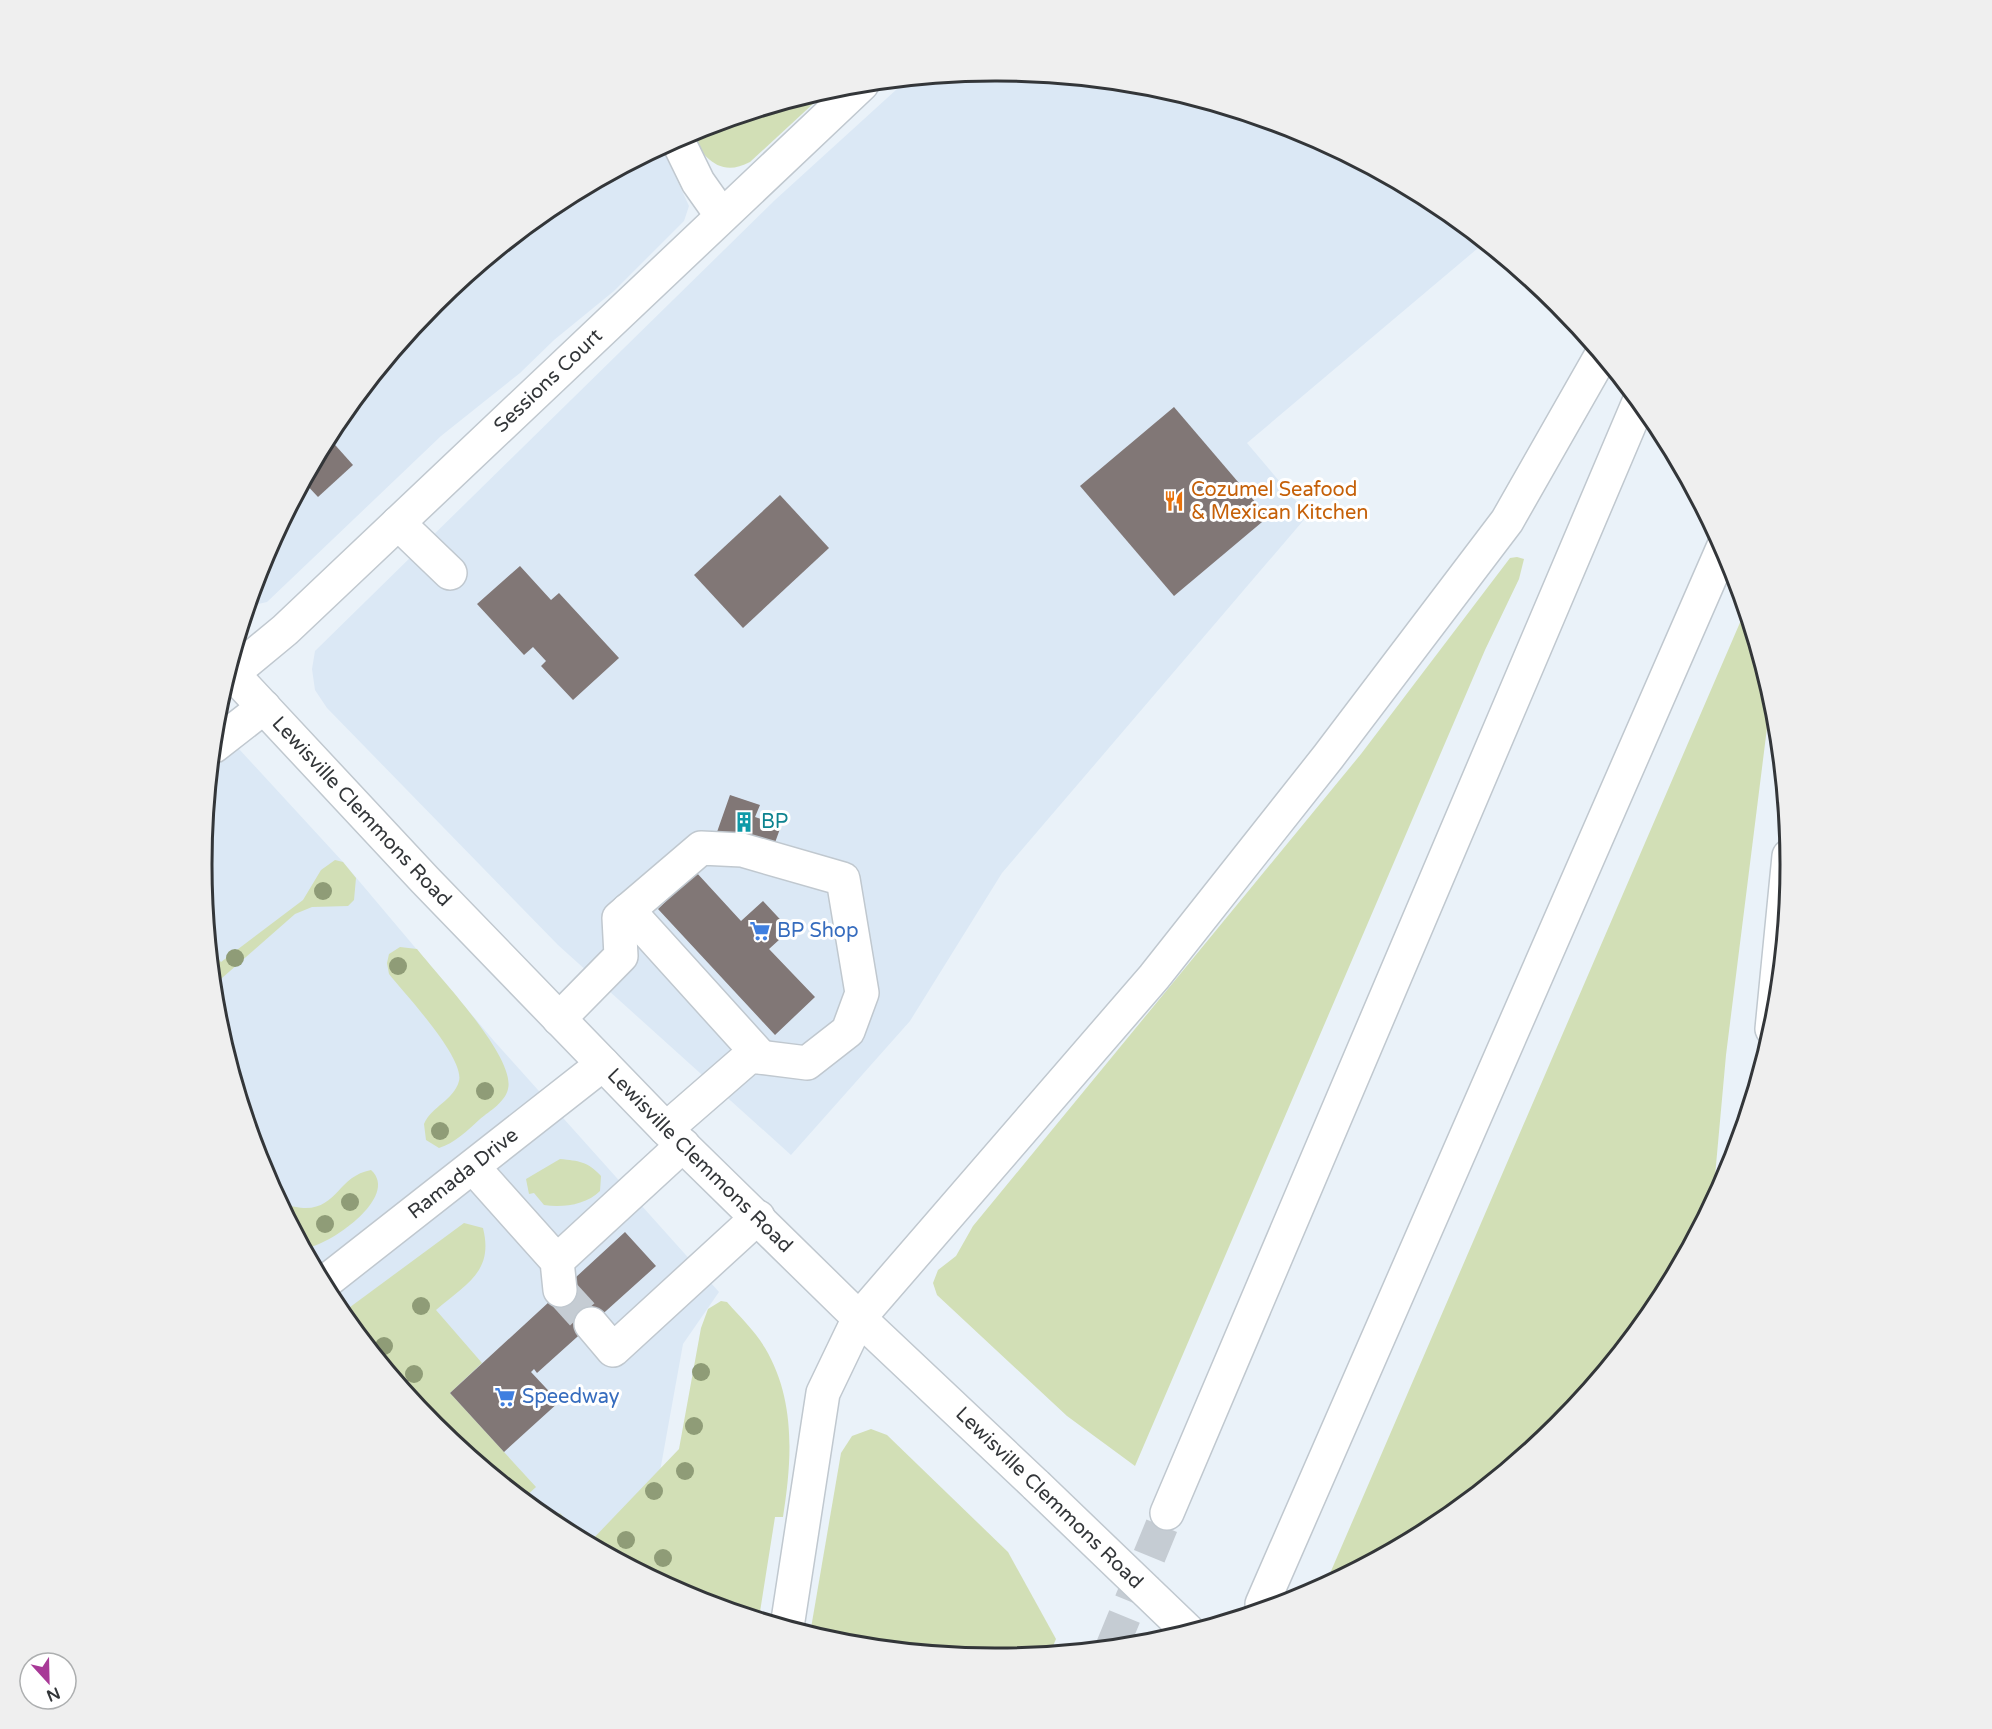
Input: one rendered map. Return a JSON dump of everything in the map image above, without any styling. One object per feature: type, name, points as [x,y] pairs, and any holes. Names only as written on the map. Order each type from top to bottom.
[{"type":"main road","name":"Sessions Court","points":[[238,666],[285,630],[851,95]]},
{"type":"main road","points":[[681,148],[698,182],[722,216]]},
{"type":"main road","points":[[789,1620],[823,1393],[859,1318],[1154,977],[1328,758],[1507,521],[1597,363]]},
{"type":"main road","points":[[1167,1514],[1635,412]]},
{"type":"main road","points":[[398,523],[450,573]]},
{"type":"main road","points":[[1264,1600],[1718,560]]},
{"type":"main road","name":"Lewisville Clemmons Road","points":[[236,676],[425,880],[674,1137],[859,1318],[1182,1625]]},
{"type":"main road","points":[[223,739],[264,707]]},
{"type":"main road","points":[[473,1167],[558,1276],[674,1137],[750,1056],[807,1063],[848,1032],[862,993],[843,879],[742,850],[701,848],[619,918],[621,956],[560,1019]]},
{"type":"main road","points":[[628,909],[761,1057]]},
{"type":"main road","name":"Ramada Drive","points":[[331,1278],[603,1064]]},
{"type":"main road","points":[[591,1324],[614,1350],[758,1217]]},
{"type":"shaded area","points":[[996,81],[1047,83],[1149,96],[1248,123],[1296,141],[1388,186],[1431,213],[1479,248],[1247,443],[1308,515],[1002,873],[910,1021],[791,1155],[558,945],[327,708],[315,690],[312,669],[315,651],[775,200],[899,88]]},
{"type":"shaded area","points":[[665,155],[689,206],[684,221],[614,291],[554,340],[520,373],[441,436],[267,602],[257,604],[293,518],[317,473],[374,388],[407,348],[479,275],[519,243],[604,186]]},
{"type":"shaded area","points":[[224,733],[343,862],[494,1041],[719,1292],[683,1344],[643,1564],[561,1516],[479,1454],[442,1419],[374,1341],[317,1256],[293,1211],[254,1116],[239,1067],[219,967],[214,916],[212,864],[214,813]]},
{"type":"green space","points":[[814,103],[750,162],[730,168],[721,166],[714,163],[696,141],[744,123]]},
{"type":"green space","points":[[1510,558],[1524,559],[1519,579],[1485,650],[1135,1466],[1067,1416],[937,1295],[933,1283],[938,1270],[956,1256],[973,1226],[1361,754]]},
{"type":"green space","points":[[1741,621],[1753,662],[1767,728],[1726,1055],[1715,1175],[1675,1256],[1647,1300],[1618,1341],[1550,1419],[1513,1454],[1431,1516],[1388,1543],[1330,1573]]},
{"type":"green space","points":[[335,860],[343,862],[356,878],[354,900],[348,906],[312,907],[295,914],[221,979],[218,959],[221,962],[303,900],[321,870]]},
{"type":"green space","points":[[400,947],[417,949],[488,1038],[500,1057],[507,1075],[508,1089],[500,1102],[461,1136],[439,1148],[426,1140],[424,1124],[456,1088],[459,1081],[458,1071],[444,1042],[389,974],[387,963],[389,954]]},
{"type":"green space","points":[[560,1159],[578,1161],[591,1167],[601,1176],[600,1191],[588,1200],[558,1206],[544,1205],[534,1193],[529,1194],[526,1179]]},
{"type":"green space","points":[[371,1170],[378,1181],[376,1193],[369,1206],[358,1219],[343,1230],[312,1246],[291,1206],[300,1208],[314,1207],[324,1203],[358,1174]]},
{"type":"green space","points":[[464,1223],[483,1228],[485,1256],[481,1266],[467,1284],[436,1310],[482,1363],[450,1393],[536,1487],[529,1493],[519,1486],[479,1454],[442,1419],[374,1341],[350,1307]]},
{"type":"green space","points":[[721,1301],[727,1302],[752,1330],[765,1348],[775,1368],[787,1409],[789,1452],[786,1496],[783,1517],[775,1517],[760,1611],[696,1588],[649,1567],[595,1537],[679,1449],[701,1328],[708,1309]]},
{"type":"green space","points":[[871,1429],[887,1435],[1008,1552],[1056,1639],[1053,1645],[996,1648],[945,1646],[894,1641],[811,1625],[841,1453],[852,1436]]},
{"type":"building","name":"Cozumel Seafood & Mexican Kitchen","points":[[1174,407],[1268,517],[1174,596],[1080,486]]},
{"type":"building","points":[[335,445],[353,465],[318,497],[309,488]]},
{"type":"building","points":[[780,495],[829,548],[743,628],[694,575]]},
{"type":"building","points":[[520,566],[551,600],[559,593],[619,658],[573,700],[541,666],[546,661],[533,647],[524,655],[477,604]]},
{"type":"building","name":"BP","points":[[730,795],[760,805],[755,817],[781,826],[772,851],[717,832]]},
{"type":"building","points":[[696,872],[741,921],[763,901],[790,930],[769,949],[815,997],[775,1035],[658,909]]},
{"type":"building","points":[[625,1232],[656,1266],[537,1373],[534,1369],[531,1372],[559,1402],[504,1452],[450,1393]]},
{"type":"tunnel","points":[[560,1290],[591,1324]]},
{"type":"tunnel","points":[[1116,1638],[1167,1513]]},
{"type":"place","name":"Cozumel Seafood & Mexican Kitchen","points":[[1174,501]]},
{"type":"place","name":"BP","points":[[744,822]]},
{"type":"place","name":"BP Shop","points":[[760,931]]},
{"type":"place","name":"Speedway","points":[[505,1397]]}]
